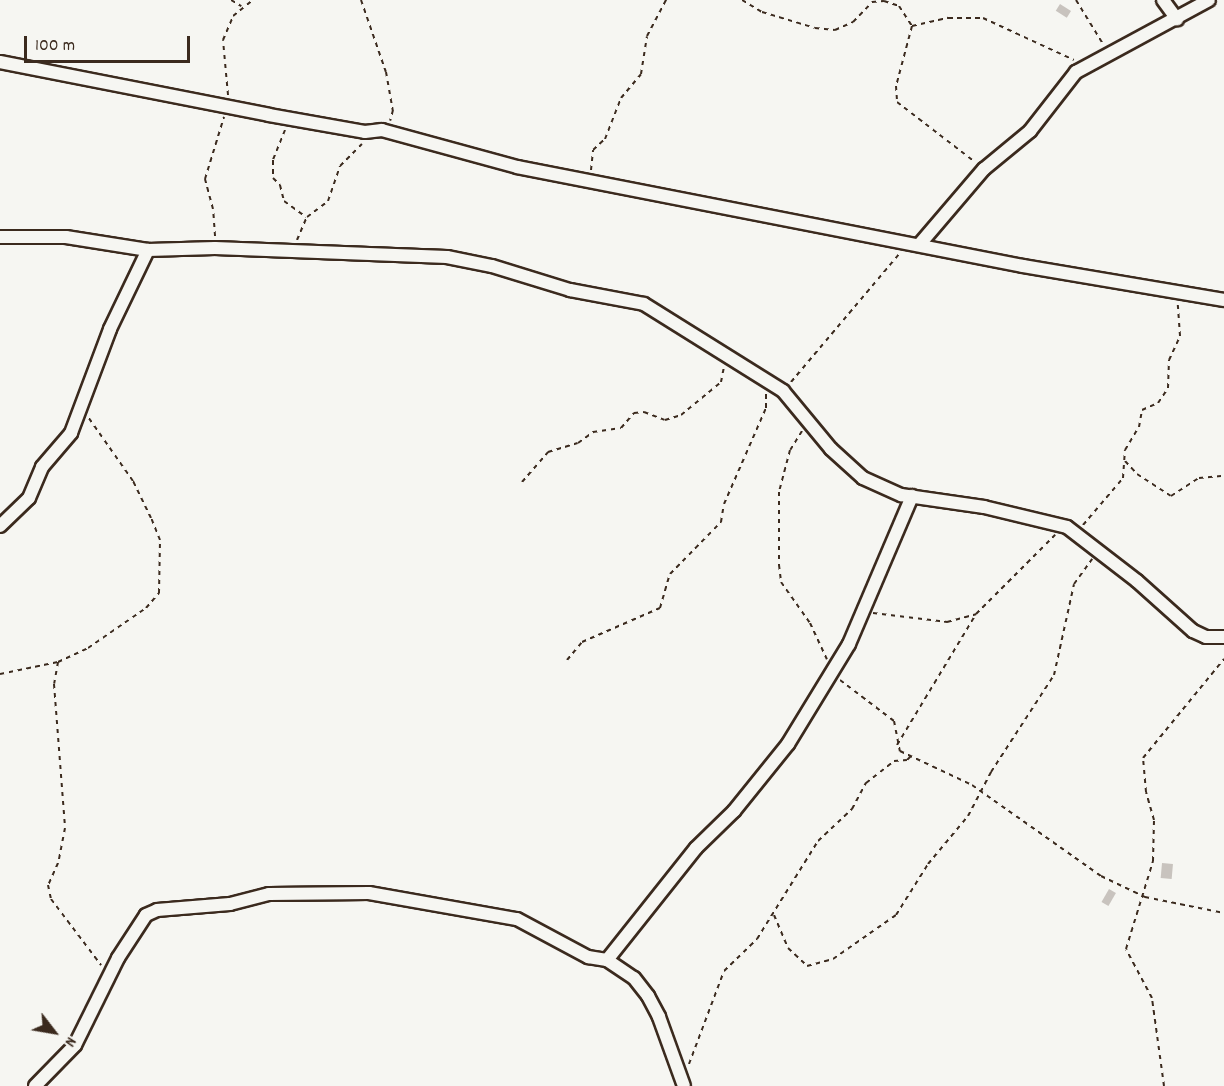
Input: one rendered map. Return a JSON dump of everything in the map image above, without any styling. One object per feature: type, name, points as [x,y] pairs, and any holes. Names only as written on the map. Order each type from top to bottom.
[{"type":"street","points":[[1163,0],[1177,19]]},
{"type":"street","points":[[913,244],[984,169],[1029,131],[1068,80],[1108,52],[1177,19],[1209,0]]},
{"type":"street","points":[[0,62],[365,132],[382,130],[517,167],[913,244],[1175,289],[1224,300]]},
{"type":"street","points":[[0,237],[66,237],[148,250],[215,248],[447,257],[492,266],[570,290],[644,304],[783,391],[808,423],[863,478],[883,490],[1071,530],[1097,549],[1193,632],[1206,637],[1224,637]]},
{"type":"street","points":[[0,526],[29,498],[42,467],[71,433],[110,329],[148,250]]},
{"type":"street","points":[[607,960],[696,848],[734,811],[788,744],[831,674],[864,611],[912,496]]},
{"type":"street","points":[[35,1086],[75,1045],[109,975],[146,915],[157,910],[230,903],[269,894],[393,895],[485,911],[517,919],[588,957],[607,960],[634,978],[648,996],[684,1085]]},
{"type":"path","points":[[231,0],[242,7]]},
{"type":"path","points":[[215,248],[213,209],[205,180],[229,105],[223,40],[233,16],[253,0]]},
{"type":"path","points":[[361,0],[390,91],[392,117],[382,130]]},
{"type":"path","points":[[593,181],[591,154],[605,139],[621,98],[641,74],[647,36],[666,0]]},
{"type":"path","points":[[742,0],[762,12],[815,28],[835,30],[853,21],[872,2],[884,0],[899,6],[912,26],[896,86],[897,102],[984,169]]},
{"type":"path","points":[[1076,0],[1108,52]]},
{"type":"path","points":[[912,26],[958,16],[983,18],[1085,66]]},
{"type":"path","points":[[289,118],[273,160],[273,178],[280,185],[284,201],[307,217]]},
{"type":"path","points":[[293,251],[307,217],[328,201],[340,166],[362,145],[365,132]]},
{"type":"path","points":[[783,391],[913,244]]},
{"type":"path","points":[[896,746],[976,614],[1028,558],[1071,530],[1118,486],[1126,471],[1125,450],[1139,427],[1140,413],[1158,403],[1168,388],[1169,360],[1180,336],[1175,289]]},
{"type":"path","points":[[522,482],[553,449],[578,442],[593,432],[621,428],[634,413],[644,412],[665,420],[681,415],[721,382],[726,355]]},
{"type":"path","points":[[567,660],[582,642],[660,608],[670,574],[718,527],[724,504],[766,408],[766,379]]},
{"type":"path","points":[[0,674],[58,662],[88,648],[146,608],[159,593],[160,540],[144,502],[80,409]]},
{"type":"path","points":[[808,423],[790,450],[779,492],[781,582],[822,644],[831,674],[894,721],[896,746]]},
{"type":"path","points":[[1125,461],[1137,474],[1171,496],[1199,478],[1224,476]]},
{"type":"path","points":[[774,915],[783,941],[800,963],[807,966],[833,959],[896,915],[928,864],[957,833],[1054,675],[1074,584],[1097,549]]},
{"type":"path","points":[[864,611],[938,622],[976,614]]},
{"type":"path","points":[[1164,1086],[1152,998],[1125,948],[1145,897],[1153,861],[1155,829],[1143,758],[1224,659]]},
{"type":"path","points":[[58,662],[54,684],[65,828],[58,863],[48,885],[51,898],[109,975]]},
{"type":"path","points":[[896,746],[911,756],[981,791],[1073,858],[1145,897],[1224,913]]},
{"type":"path","points":[[684,1085],[717,980],[774,915],[787,887],[818,841],[852,809],[866,783],[894,761],[907,760],[911,756]]},
{"type":"building","points":[[1060,4],[1071,11],[1067,18],[1056,11]]},
{"type":"building","points":[[1162,863],[1173,864],[1172,879],[1161,878]]},
{"type":"building","points":[[1109,889],[1116,893],[1108,906],[1102,902]]}]
